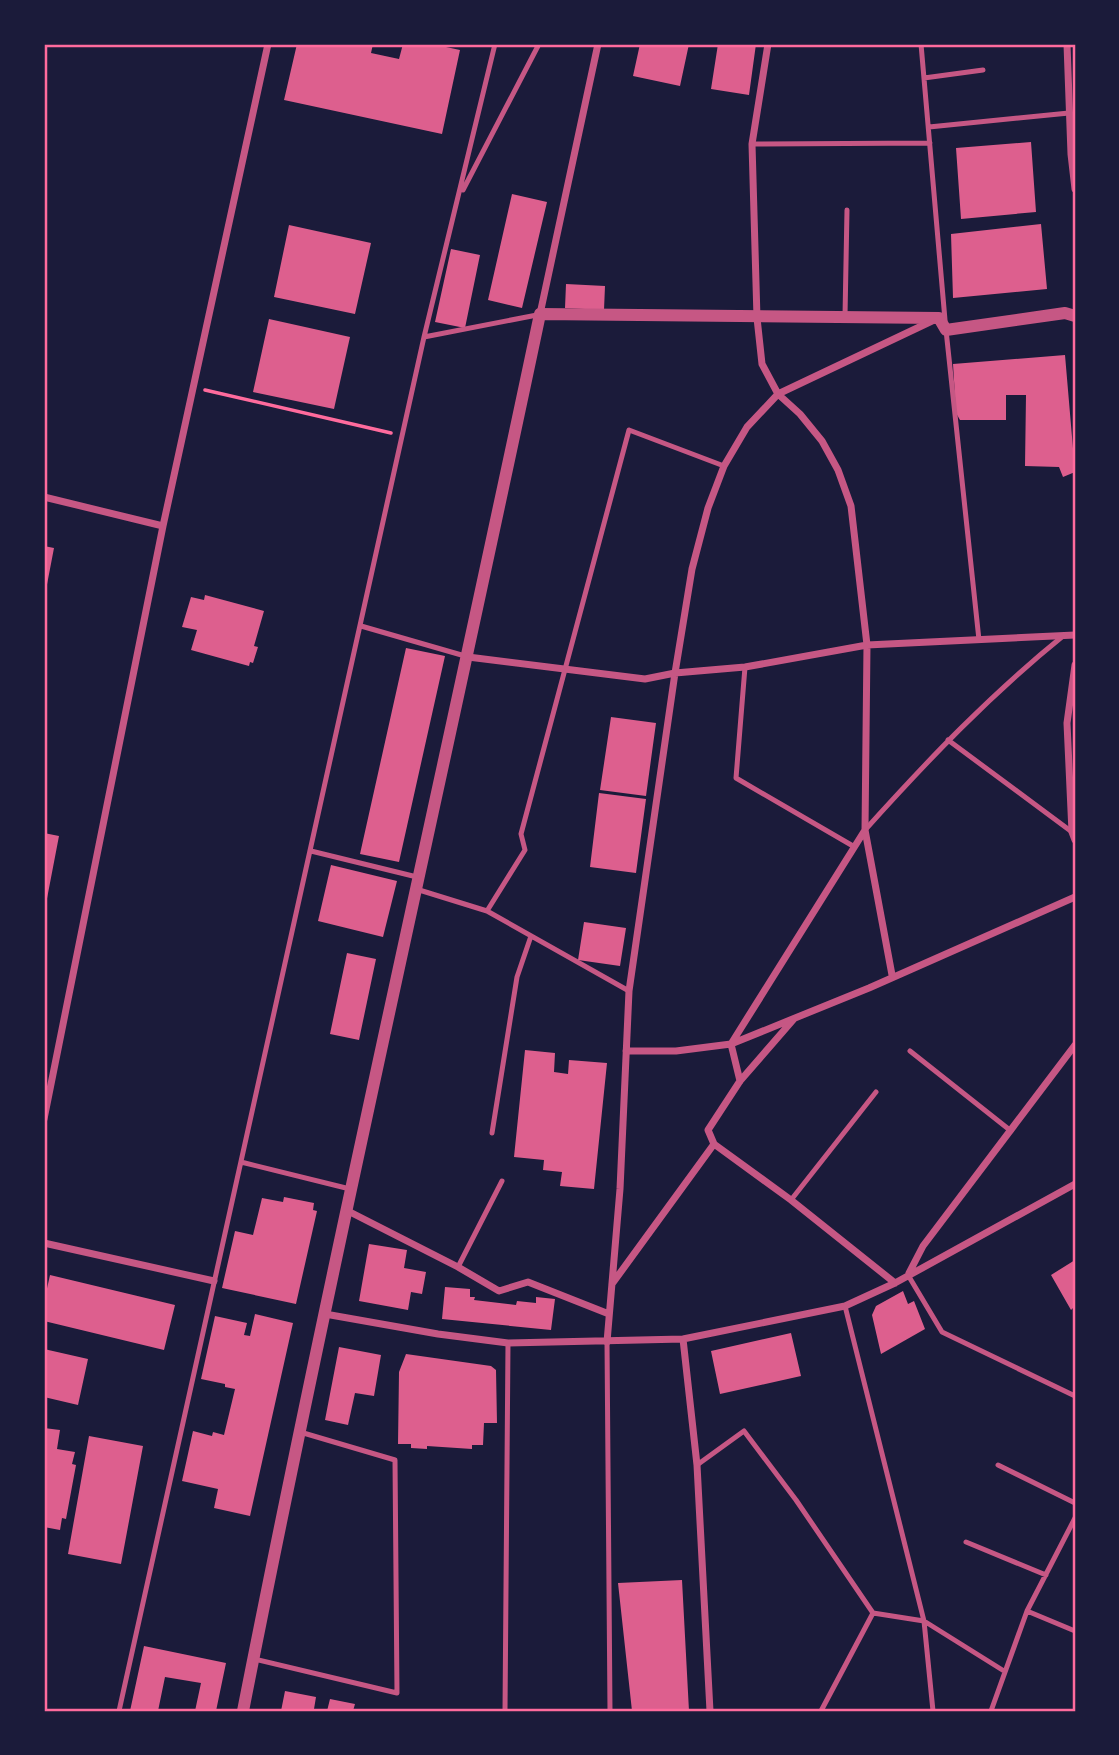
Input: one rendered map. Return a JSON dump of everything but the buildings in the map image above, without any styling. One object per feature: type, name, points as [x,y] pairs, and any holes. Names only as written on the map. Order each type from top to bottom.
[{"type":"street","points":[[44,1119],[163,526],[268,44]]},
{"type":"street","points":[[243,1711],[350,1189],[468,657],[598,44]]},
{"type":"street","points":[[768,44],[752,144],[757,318],[762,364],[778,394],[822,441],[838,470],[851,506],[867,645],[866,830],[892,975]]},
{"type":"street","points":[[1067,44],[1075,189]]},
{"type":"street","points":[[939,318],[946,330],[1065,313],[1075,316]]},
{"type":"street","points":[[540,314],[939,318]]},
{"type":"street","points":[[607,1342],[620,1189],[629,991],[692,569],[708,508],[724,466],[747,427],[778,394],[939,318]]},
{"type":"street","points":[[44,497],[163,526]]},
{"type":"street","points":[[468,657],[645,679],[675,673],[745,667],[867,645],[1075,635]]},
{"type":"street","points":[[1074,836],[1067,723],[1075,665]]},
{"type":"street","points":[[740,1081],[731,1044],[853,846],[866,830]]},
{"type":"street","points":[[626,1051],[676,1051],[731,1044],[991,936],[1075,897]]},
{"type":"street","points":[[794,1019],[740,1081],[708,1130],[714,1144],[895,1283]]},
{"type":"street","points":[[908,1275],[923,1246],[1075,1045]]},
{"type":"street","points":[[611,1285],[714,1144]]},
{"type":"street","points":[[325,1314],[508,1343],[683,1339],[845,1306],[895,1283],[1075,1184]]},
{"type":"street","points":[[346,1209],[499,1291],[528,1282],[609,1314]]},
{"type":"street","points":[[44,1243],[214,1281]]},
{"type":"street","points":[[683,1339],[697,1465],[710,1711]]},
{"type":"lane","points":[[119,1711],[424,337],[495,44]]},
{"type":"lane","points":[[459,198],[539,44]]},
{"type":"lane","points":[[921,44],[946,330],[979,640]]},
{"type":"lane","points":[[924,78],[983,70]]},
{"type":"lane","points":[[929,127],[1069,113]]},
{"type":"lane","points":[[752,144],[930,143]]},
{"type":"lane","points":[[845,316],[847,210]]},
{"type":"lane","points":[[424,337],[540,314]]},
{"type":"lane","points":[[487,911],[525,850],[521,834],[629,430],[724,466]]},
{"type":"lane","points":[[361,626],[468,657]]},
{"type":"lane","points":[[866,830],[948,740],[1015,675],[1064,636]]},
{"type":"lane","points":[[745,667],[736,778],[853,846]]},
{"type":"lane","points":[[948,740],[1074,836]]},
{"type":"lane","points":[[1068,767],[1075,773]]},
{"type":"lane","points":[[311,851],[417,884],[487,911],[629,991]]},
{"type":"lane","points":[[492,1133],[517,977],[531,936]]},
{"type":"lane","points":[[909,1051],[1010,1131]]},
{"type":"lane","points":[[790,1200],[876,1092]]},
{"type":"lane","points":[[241,1162],[350,1189]]},
{"type":"lane","points":[[458,1267],[502,1181]]},
{"type":"lane","points":[[908,1275],[942,1332],[1075,1396]]},
{"type":"lane","points":[[845,1306],[924,1621],[933,1711]]},
{"type":"lane","points":[[607,1342],[610,1711]]},
{"type":"lane","points":[[506,1711],[508,1343]]},
{"type":"lane","points":[[697,1465],[744,1431],[796,1500],[873,1613],[924,1621],[1004,1671]]},
{"type":"lane","points":[[253,1659],[397,1693],[395,1460],[300,1432]]},
{"type":"lane","points":[[998,1465],[1075,1503]]},
{"type":"lane","points":[[1002,1711],[992,1709],[1004,1671],[1027,1611],[1075,1518]]},
{"type":"lane","points":[[967,1542],[1046,1575]]},
{"type":"lane","points":[[1027,1611],[1075,1631]]},
{"type":"lane","points":[[821,1711],[873,1613]]},
{"type":"path","points":[[192,387],[404,436]]}]
